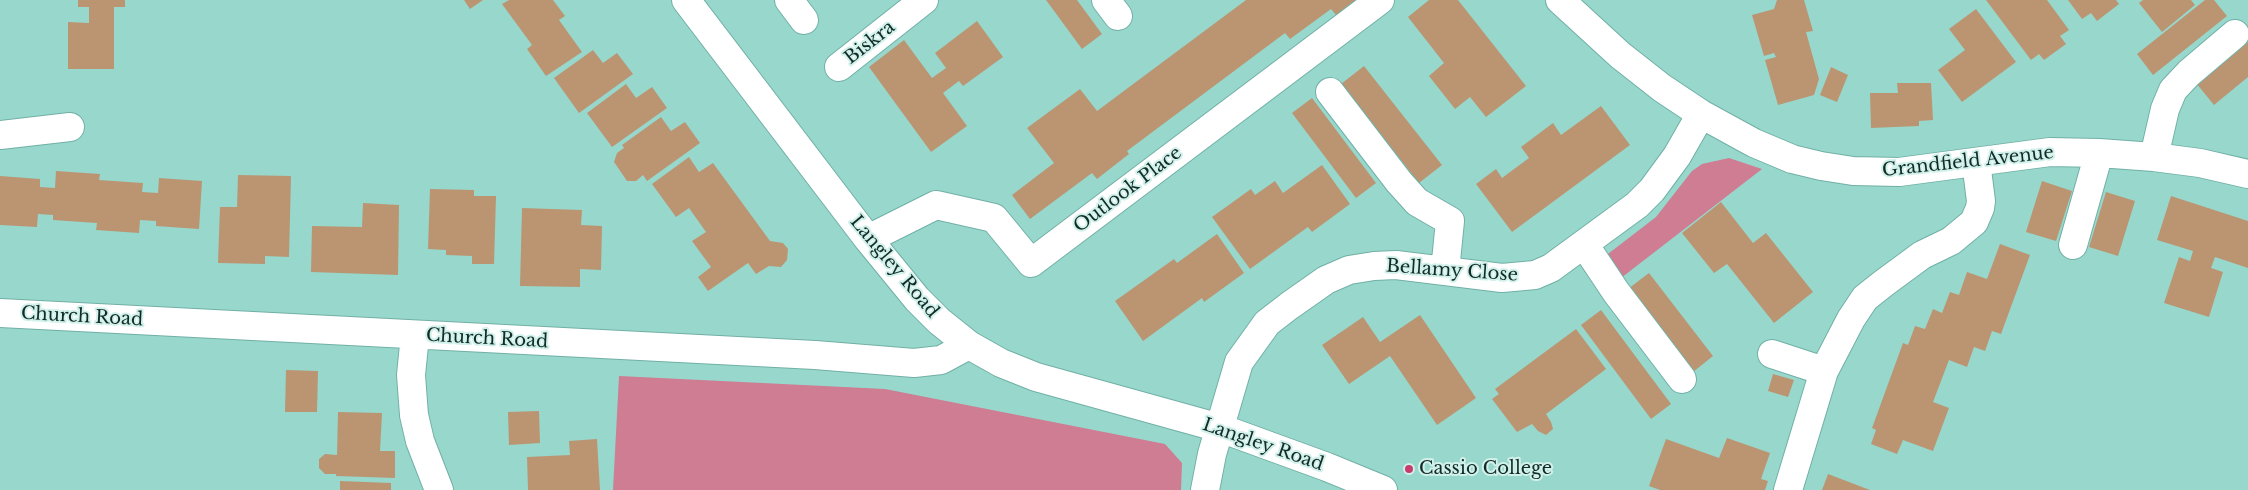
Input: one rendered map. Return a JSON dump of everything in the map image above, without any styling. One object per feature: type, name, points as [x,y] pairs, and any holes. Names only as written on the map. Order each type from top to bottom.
[{"type":"street","name":"Langley Road","points":[[686,0],[868,239],[917,299],[939,321],[969,345],[1001,363],[1036,377],[1220,428],[1327,467],[1383,490]]},
{"type":"street","name":"Biskra","points":[[839,67],[924,0]]},
{"type":"street","name":"Outlook Place","points":[[868,239],[936,205],[994,218],[1031,263],[1380,0]]},
{"type":"street","name":"Grandfield Avenue","points":[[1560,0],[1634,66],[1662,88],[1701,114],[1762,146],[1792,159],[1853,171],[1898,172],[2050,152],[2100,153],[2200,163],[2248,174]]},
{"type":"street","points":[[2154,157],[2165,109],[2174,90],[2189,73],[2235,34]]},
{"type":"street","points":[[1330,92],[1399,182],[1417,202],[1450,221],[1445,271]]},
{"type":"street","name":"Bellamy Close","points":[[1205,490],[1212,454],[1239,362],[1249,345],[1267,323],[1289,306],[1326,280],[1349,270],[1374,266],[1396,265],[1502,278],[1530,276],[1551,268],[1652,190],[1677,156],[1701,114]]},
{"type":"street","points":[[0,135],[70,127]]},
{"type":"street","points":[[2073,245],[2100,153]]},
{"type":"street","points":[[1788,490],[1824,371],[1851,319],[1865,298],[1922,255],[1951,241],[1974,222],[1981,200],[1976,162]]},
{"type":"street","points":[[1584,244],[1616,292],[1682,379]]},
{"type":"street","name":"Church Road","points":[[0,313],[815,355],[914,363],[941,360],[969,345]]},
{"type":"street","points":[[415,335],[412,376],[414,415],[420,440],[439,490]]},
{"type":"street","points":[[1772,354],[1824,371]]},
{"type":"shaded area","points":[[1729,158],[1762,169],[1621,278],[1604,257],[1656,217],[1692,171],[1702,164]]},
{"type":"shaded area","points":[[619,376],[885,389],[1165,444],[1182,463],[1181,490],[613,490]]},
{"type":"building","points":[[78,0],[125,0],[125,7],[114,7],[114,69],[68,69],[68,22],[89,23],[89,7],[78,7]]},
{"type":"building","points":[[464,0],[483,0],[470,9]]},
{"type":"building","points":[[509,0],[553,0],[565,16],[559,20],[582,52],[546,76],[527,49],[532,45],[502,4]]},
{"type":"building","points":[[1046,0],[1077,0],[1102,34],[1082,49]]},
{"type":"building","points":[[1246,0],[1362,0],[1341,21],[1331,9],[1290,39],[1285,33],[1127,151],[1129,154],[1097,179],[1092,173],[1030,219],[1012,195],[1054,163],[1027,128],[1080,89],[1097,111]]},
{"type":"building","points":[[1429,0],[1458,0],[1526,86],[1486,117],[1470,97],[1455,109],[1429,76],[1444,63],[1408,17]]},
{"type":"building","points":[[1777,0],[1804,0],[1813,31],[1806,32],[1819,79],[1814,95],[1778,105],[1765,60],[1776,57],[1774,53],[1764,56],[1752,15],[1774,9]]},
{"type":"building","points":[[1986,0],[2047,0],[2069,30],[2060,36],[2066,44],[2044,60],[2039,54],[2031,60]]},
{"type":"building","points":[[2068,0],[2116,0],[2119,4],[2097,21],[2091,13],[2082,19]]},
{"type":"building","points":[[2143,0],[2191,0],[2195,5],[2162,32],[2139,3]]},
{"type":"building","points":[[2205,0],[2214,0],[2227,16],[2153,75],[2137,54]]},
{"type":"building","points":[[1976,9],[2016,62],[1962,102],[1938,70],[1965,50],[1949,29]]},
{"type":"building","points":[[977,21],[1003,57],[963,86],[959,81],[943,93],[967,126],[931,152],[869,67],[904,40],[932,78],[946,68],[935,53]]},
{"type":"building","points":[[2248,42],[2248,77],[2214,105],[2196,83]]},
{"type":"building","points":[[593,50],[603,63],[617,53],[633,74],[579,113],[554,78]]},
{"type":"building","points":[[1364,66],[1442,165],[1419,183],[1341,84]]},
{"type":"building","points":[[1831,67],[1848,75],[1837,102],[1820,95]]},
{"type":"building","points":[[1897,83],[1931,83],[1933,120],[1919,121],[1919,126],[1871,128],[1870,93],[1898,93]]},
{"type":"building","points":[[626,84],[636,98],[652,87],[667,108],[612,147],[587,113]]},
{"type":"building","points":[[1312,98],[1376,183],[1356,198],[1292,113]]},
{"type":"building","points":[[1601,106],[1630,145],[1512,232],[1476,184],[1496,169],[1502,178],[1529,158],[1521,147],[1553,123],[1561,135]]},
{"type":"building","points":[[661,117],[671,131],[685,122],[700,143],[647,181],[643,175],[636,181],[627,181],[614,162],[617,153],[624,148],[622,145]]},
{"type":"building","points":[[689,157],[699,172],[713,163],[770,241],[783,243],[788,249],[787,260],[781,267],[769,266],[756,274],[748,263],[708,291],[698,277],[711,267],[692,241],[706,232],[689,208],[676,217],[652,184]]},
{"type":"building","points":[[1322,165],[1350,204],[1312,232],[1308,227],[1250,269],[1212,217],[1251,189],[1255,195],[1275,181],[1283,193]]},
{"type":"building","points":[[56,171],[100,174],[99,180],[143,183],[142,192],[158,193],[159,178],[202,181],[199,229],[156,226],[156,221],[140,220],[139,233],[96,230],[97,223],[53,220],[53,215],[38,214],[37,227],[0,225],[0,176],[40,179],[40,187],[55,188]]},
{"type":"building","points":[[238,175],[291,176],[289,257],[265,256],[265,264],[218,263],[220,207],[237,207]]},
{"type":"building","points":[[2042,181],[2072,191],[2056,241],[2026,232]]},
{"type":"building","points":[[430,189],[474,190],[474,196],[496,196],[494,264],[472,264],[472,256],[446,255],[446,250],[428,249]]},
{"type":"building","points":[[2106,192],[2135,201],[2118,256],[2089,247]]},
{"type":"building","points":[[2171,196],[2248,221],[2248,268],[2215,257],[2211,268],[2223,272],[2209,317],[2164,303],[2179,257],[2190,261],[2193,251],[2157,240]]},
{"type":"building","points":[[1721,202],[1753,243],[1766,233],[1813,292],[1774,323],[1727,264],[1714,273],[1682,233]]},
{"type":"building","points":[[363,203],[399,205],[398,275],[311,272],[312,226],[362,227]]},
{"type":"building","points":[[522,208],[582,210],[581,225],[602,226],[601,270],[580,269],[580,287],[520,286]]},
{"type":"building","points":[[1217,234],[1244,273],[1204,302],[1202,298],[1143,341],[1115,301],[1174,259],[1177,263]]},
{"type":"building","points":[[2000,244],[2030,255],[2001,334],[1992,331],[1985,351],[1974,347],[1967,367],[1949,360],[1933,402],[1949,408],[1933,451],[1903,440],[1897,454],[1871,444],[1876,430],[1872,428],[1903,343],[1908,345],[1915,326],[1925,329],[1933,309],[1942,313],[1950,292],[1959,295],[1967,272],[1987,279]]},
{"type":"building","points":[[1649,273],[1713,356],[1693,372],[1628,289]]},
{"type":"building","points":[[1601,310],[1671,404],[1651,419],[1581,325]]},
{"type":"building","points":[[1420,315],[1476,398],[1437,425],[1390,356],[1349,384],[1322,345],[1363,317],[1380,342]]},
{"type":"building","points":[[1576,329],[1606,369],[1546,414],[1553,429],[1546,435],[1538,431],[1532,424],[1517,432],[1492,399],[1499,394],[1495,389]]},
{"type":"building","points":[[286,370],[318,371],[317,412],[285,412]]},
{"type":"building","points":[[1773,374],[1794,380],[1788,397],[1768,391]]},
{"type":"building","points":[[539,411],[540,443],[509,445],[508,412]]},
{"type":"building","points":[[338,412],[382,413],[380,451],[395,451],[395,478],[336,476],[336,474],[325,474],[319,468],[319,459],[325,454],[337,455]]},
{"type":"building","points":[[1727,438],[1770,453],[1761,479],[1768,481],[1765,490],[1660,490],[1649,486],[1666,439],[1719,458]]},
{"type":"building","points":[[597,439],[600,490],[528,490],[527,457],[570,455],[569,441]]},
{"type":"building","points":[[1828,474],[1870,490],[1822,490]]},
{"type":"building","points":[[340,481],[391,483],[391,490],[340,490]]},
{"type":"place","name":"Cassio College","points":[[1409,469]]}]
